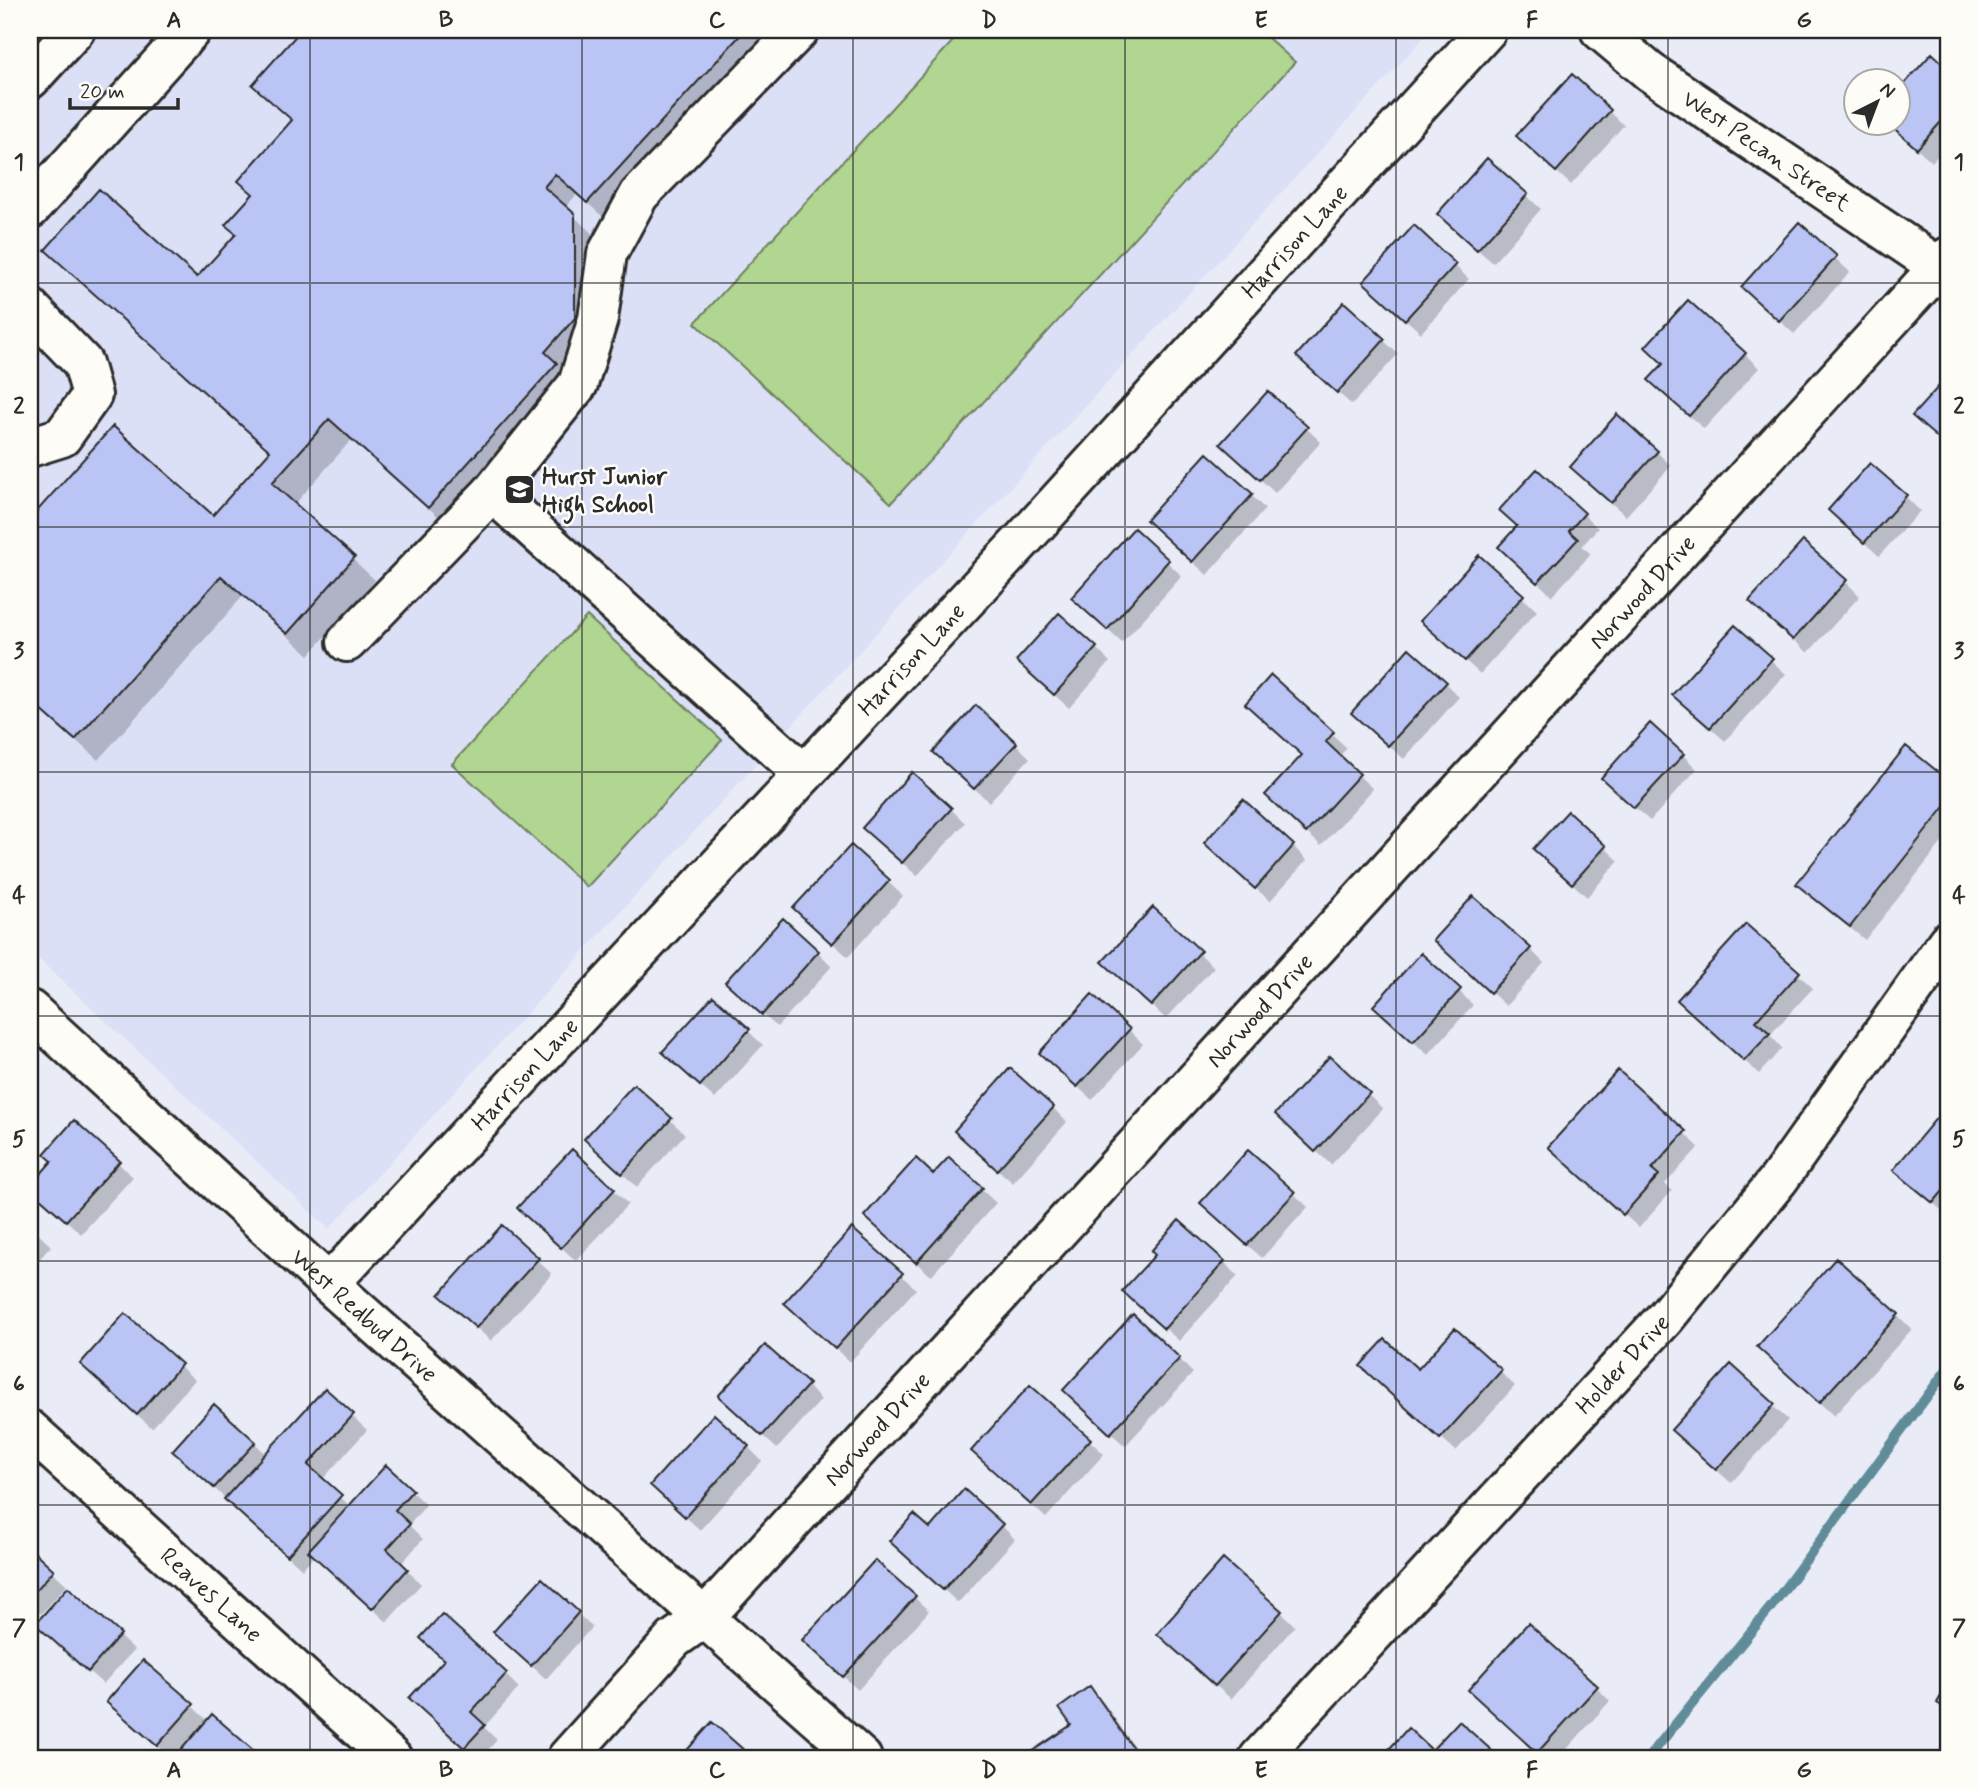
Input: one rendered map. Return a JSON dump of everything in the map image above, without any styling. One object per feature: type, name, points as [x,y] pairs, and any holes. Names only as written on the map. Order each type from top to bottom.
[{"type":"street","points":[[30,79],[75,30]]},
{"type":"street","points":[[30,209],[191,30]]},
{"type":"street","points":[[347,642],[492,492],[578,384],[598,319],[607,254],[639,195],[799,30]]},
{"type":"street","name":"Harrison Lane","points":[[329,1284],[1027,535],[1487,30]]},
{"type":"street","name":"West Pecan Street","points":[[1600,30],[1650,72],[1945,267]]},
{"type":"street","name":"Norwood Drive","points":[[567,1758],[674,1639],[705,1617],[1945,267]]},
{"type":"street","points":[[30,308],[83,363],[92,395],[62,437],[30,447]]},
{"type":"street","points":[[492,492],[804,774]]},
{"type":"street","name":"Holder Drive","points":[[1259,1758],[1665,1318],[1779,1179],[1948,941]]},
{"type":"street","name":"West Redbud Drive","points":[[37,1031],[329,1284],[862,1758]]},
{"type":"street","name":"Reaves Lane","points":[[30,1430],[392,1758]]},
{"type":"shaded area","name":"Hurst Junior High School","points":[[30,30],[1431,30],[329,1229],[30,951]]},
{"type":"green space","points":[[963,30],[1259,30],[1295,62],[891,503],[695,323]]},
{"type":"green space","points":[[587,616],[722,740],[587,887],[452,764]]},
{"type":"building","points":[[301,30],[745,30],[587,203],[555,174],[544,187],[575,214],[575,318],[545,352],[557,363],[428,508],[329,419],[272,483],[355,557],[287,634],[221,576],[75,740],[30,700],[30,519],[113,426],[213,515],[270,451],[45,250],[99,189],[197,277],[236,234],[225,225],[253,194],[238,181],[292,120],[252,85]]},
{"type":"building","points":[[1932,53],[1948,68],[1948,114],[1917,149],[1903,136],[1912,136],[1912,75]]},
{"type":"building","points":[[1572,74],[1611,110],[1556,172],[1516,136]]},
{"type":"building","points":[[1487,158],[1528,194],[1477,250],[1437,214]]},
{"type":"building","points":[[1799,222],[1837,256],[1779,321],[1741,287]]},
{"type":"building","points":[[1414,225],[1456,264],[1405,320],[1363,282]]},
{"type":"building","points":[[1688,300],[1746,353],[1689,416],[1648,380],[1663,364],[1645,347]]},
{"type":"building","points":[[1344,302],[1385,339],[1337,393],[1296,356]]},
{"type":"building","points":[[1948,376],[1948,436],[1942,442],[1912,416]]},
{"type":"building","points":[[1268,391],[1308,427],[1260,480],[1220,444]]},
{"type":"building","points":[[1617,414],[1658,451],[1611,503],[1570,467]]},
{"type":"building","points":[[1207,453],[1253,494],[1192,562],[1146,520]]},
{"type":"building","points":[[1870,463],[1907,495],[1864,543],[1828,510]]},
{"type":"building","points":[[1537,469],[1585,513],[1569,531],[1578,539],[1537,583],[1498,547],[1517,526],[1499,510]]},
{"type":"building","points":[[1134,528],[1169,560],[1107,630],[1071,598]]},
{"type":"building","points":[[1803,541],[1847,580],[1793,640],[1749,601]]},
{"type":"building","points":[[1479,555],[1524,595],[1465,661],[1420,621]]},
{"type":"building","points":[[1059,613],[1097,647],[1054,695],[1016,661]]},
{"type":"building","points":[[1735,625],[1773,658],[1710,728],[1672,695]]},
{"type":"building","points":[[1409,648],[1447,682],[1388,746],[1351,713]]},
{"type":"building","points":[[1271,675],[1334,732],[1326,742],[1360,774],[1306,833],[1265,795],[1302,755],[1245,704]]},
{"type":"building","points":[[976,705],[1017,743],[974,789],[933,752]]},
{"type":"building","points":[[1650,723],[1684,754],[1634,808],[1601,778]]},
{"type":"building","points":[[1906,746],[1942,775],[1948,766],[1948,803],[1850,927],[1796,884]]},
{"type":"building","points":[[912,772],[952,808],[902,863],[862,828]]},
{"type":"building","points":[[1243,799],[1294,845],[1255,889],[1204,843]]},
{"type":"building","points":[[1568,811],[1606,846],[1572,884],[1533,849]]},
{"type":"building","points":[[851,845],[890,880],[832,944],[793,908]]},
{"type":"building","points":[[1473,896],[1531,948],[1490,993],[1433,940]]},
{"type":"building","points":[[1153,907],[1201,951],[1151,1006],[1102,962]]},
{"type":"building","points":[[783,918],[819,951],[762,1015],[725,982]]},
{"type":"building","points":[[1746,924],[1800,972],[1756,1021],[1770,1033],[1744,1061],[1677,1000]]},
{"type":"building","points":[[1421,953],[1461,989],[1413,1042],[1373,1006]]},
{"type":"building","points":[[1092,994],[1130,1029],[1077,1087],[1039,1053]]},
{"type":"building","points":[[713,996],[750,1029],[700,1086],[662,1052]]},
{"type":"building","points":[[1330,1056],[1370,1093],[1315,1152],[1275,1114]]},
{"type":"building","points":[[1010,1068],[1054,1107],[997,1170],[954,1131]]},
{"type":"building","points":[[1618,1070],[1686,1131],[1652,1169],[1659,1175],[1623,1215],[1548,1147]]},
{"type":"building","points":[[634,1084],[672,1118],[622,1174],[584,1139]]},
{"type":"building","points":[[1948,1104],[1948,1185],[1933,1203],[1893,1170]]},
{"type":"building","points":[[74,1120],[120,1161],[66,1221],[30,1189],[30,1186],[52,1161],[44,1154]]},
{"type":"building","points":[[572,1149],[615,1189],[561,1248],[517,1208]]},
{"type":"building","points":[[1248,1150],[1295,1192],[1247,1245],[1200,1203]]},
{"type":"building","points":[[949,1157],[983,1188],[916,1263],[864,1216],[916,1158],[933,1174]]},
{"type":"building","points":[[1179,1220],[1225,1261],[1164,1329],[1122,1291],[1155,1255],[1151,1251]]},
{"type":"building","points":[[502,1225],[539,1258],[476,1328],[439,1295]]},
{"type":"building","points":[[852,1228],[903,1273],[835,1349],[784,1303]]},
{"type":"building","points":[[1836,1258],[1899,1314],[1819,1403],[1757,1347]]},
{"type":"building","points":[[125,1313],[182,1364],[137,1415],[80,1364]]},
{"type":"building","points":[[1133,1314],[1180,1358],[1110,1434],[1063,1390]]},
{"type":"building","points":[[1455,1328],[1502,1370],[1440,1439],[1360,1366],[1385,1339],[1418,1369]]},
{"type":"building","points":[[765,1345],[809,1384],[762,1436],[718,1396]]},
{"type":"building","points":[[1731,1364],[1775,1404],[1716,1470],[1671,1430]]},
{"type":"building","points":[[1030,1385],[1091,1439],[1031,1505],[971,1451]]},
{"type":"building","points":[[325,1388],[354,1414],[308,1465],[342,1495],[287,1556],[224,1499]]},
{"type":"building","points":[[214,1404],[256,1442],[214,1488],[172,1451]]},
{"type":"building","points":[[714,1414],[749,1446],[685,1517],[650,1485]]},
{"type":"building","points":[[386,1465],[413,1490],[395,1510],[410,1524],[387,1549],[408,1569],[372,1609],[308,1551]]},
{"type":"building","points":[[964,1489],[1003,1524],[943,1590],[889,1541],[914,1514],[930,1528]]},
{"type":"building","points":[[30,1548],[54,1570],[30,1597]]},
{"type":"building","points":[[1223,1559],[1282,1611],[1215,1686],[1157,1634]]},
{"type":"building","points":[[875,1560],[916,1596],[843,1677],[802,1640]]},
{"type":"building","points":[[542,1578],[579,1612],[531,1666],[493,1632]]},
{"type":"building","points":[[68,1587],[121,1634],[88,1672],[35,1624]]},
{"type":"building","points":[[442,1614],[507,1673],[471,1712],[485,1725],[464,1748],[409,1698],[444,1660],[420,1638]]},
{"type":"building","points":[[1528,1623],[1598,1686],[1537,1753],[1468,1690]]},
{"type":"building","points":[[143,1660],[194,1704],[157,1746],[106,1702]]},
{"type":"building","points":[[1948,1684],[1948,1710],[1937,1703]]},
{"type":"building","points":[[1090,1686],[1137,1754],[1131,1758],[1022,1758],[1071,1725],[1059,1708]]},
{"type":"building","points":[[212,1714],[262,1758],[174,1758]]},
{"type":"building","points":[[1459,1721],[1500,1758],[1381,1758],[1408,1728],[1432,1750]]},
{"type":"building","points":[[712,1722],[753,1758],[680,1758]]},
{"type":"waterway","points":[[1648,1758],[1771,1607],[1948,1368]]},
{"type":"place","name":"Hurst Junior High School","points":[[519,490]]}]
